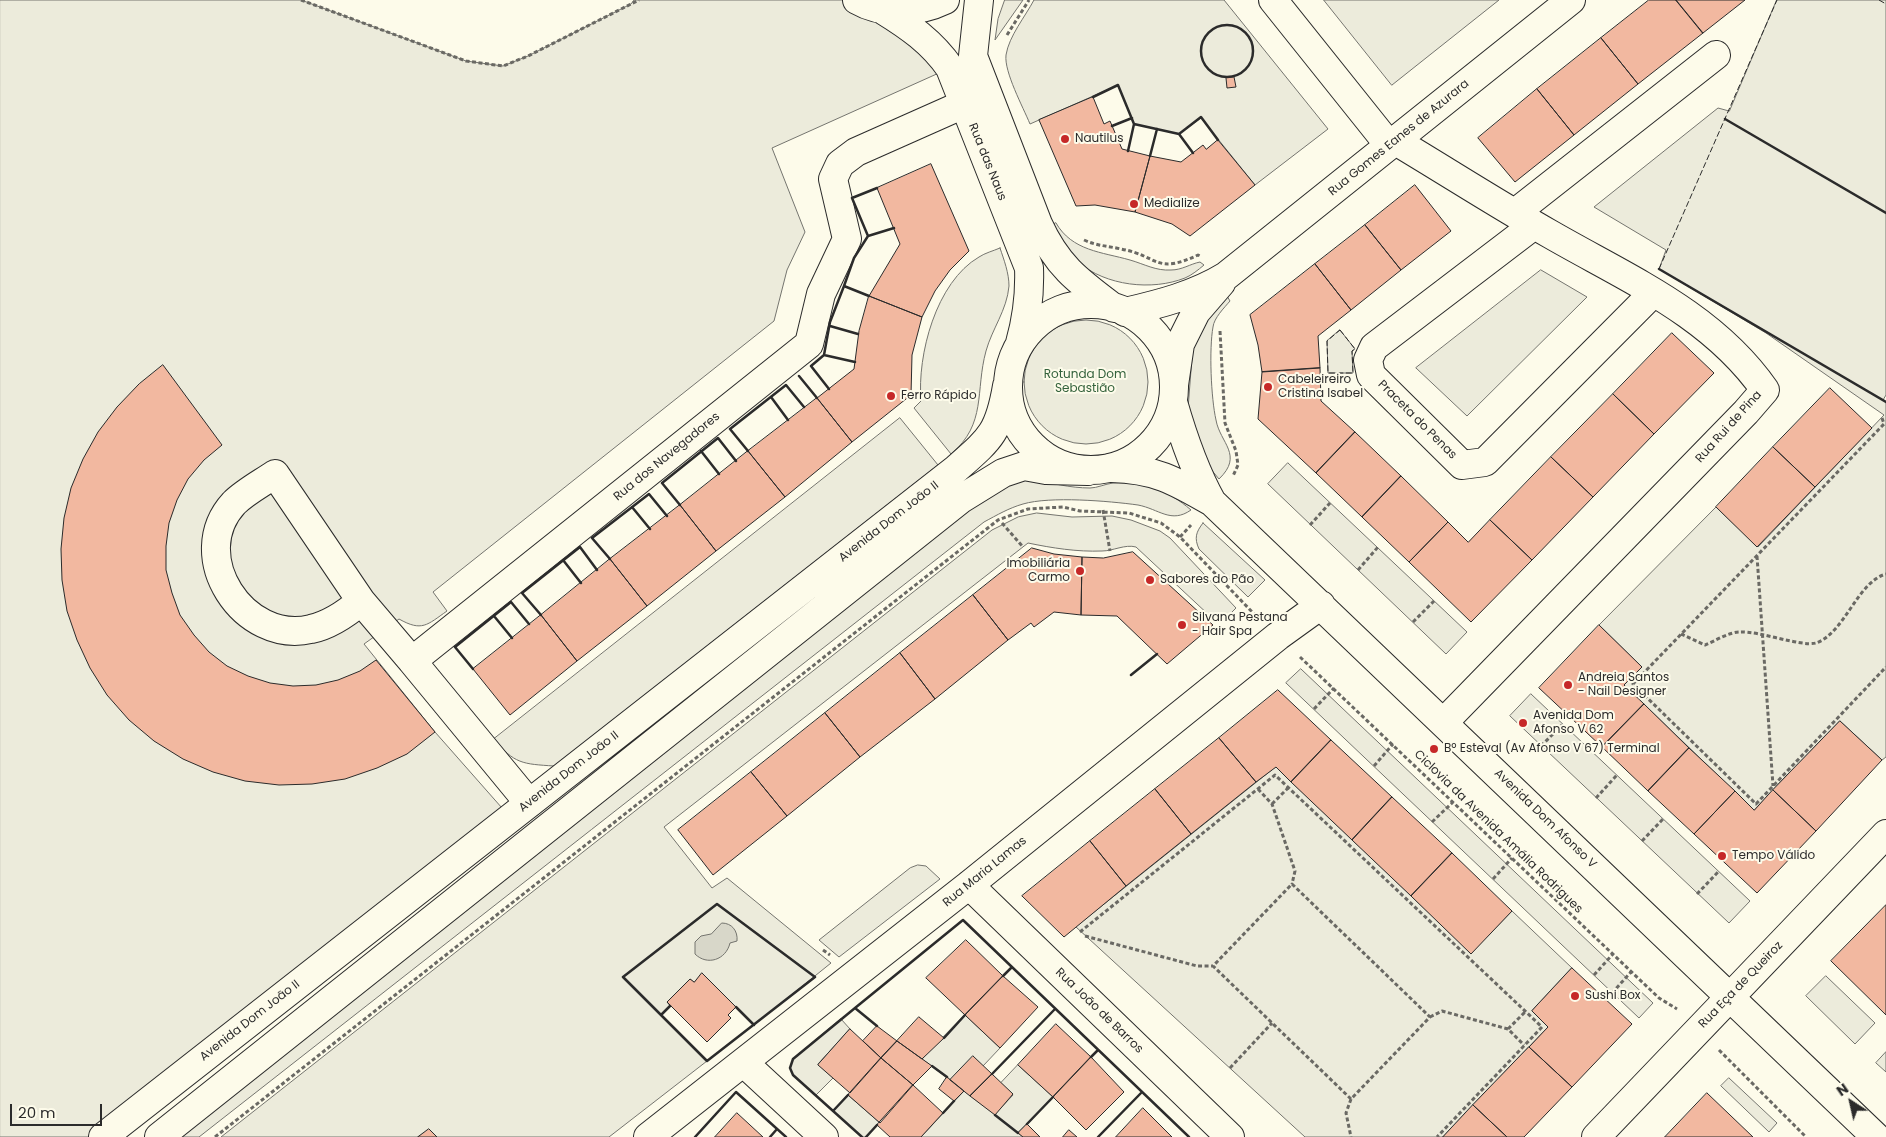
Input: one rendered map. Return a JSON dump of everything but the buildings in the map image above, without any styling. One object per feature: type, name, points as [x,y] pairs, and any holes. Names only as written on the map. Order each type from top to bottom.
[{"type":"street","points":[[857,0],[883,10],[914,10],[944,0]]},
{"type":"street","name":"Rua das Naus","points":[[979,0],[973,56],[1038,224],[1048,246],[1069,273],[1119,310]]},
{"type":"street","points":[[1273,0],[1391,142]]},
{"type":"street","name":"Rua Gomes Eanes de Azurara","points":[[1119,310],[1158,304],[1205,288],[1226,276],[1391,142],[1571,0]]},
{"type":"street","name":"Rua das Naus","points":[[883,10],[909,26],[937,50],[950,68],[1029,268],[1030,290],[1027,318],[1020,343]]},
{"type":"street","points":[[1525,219],[1716,55]]},
{"type":"street","name":"Rua dos Navegadores","points":[[412,661],[809,344],[821,294],[847,239],[833,179],[840,164],[856,152],[964,104]]},
{"type":"street","name":"Rua Rui de Pina","points":[[1391,142],[1675,304],[1703,324],[1736,355],[1765,390],[1726,433],[1444,722]]},
{"type":"street","name":"Praceta do Penas","points":[[1525,219],[1374,347],[1368,360],[1372,375],[1462,465],[1485,462],[1653,293]]},
{"type":"street","name":"Rua Gomes Eanes de Azurara","points":[[1173,394],[1180,344],[1196,312],[1226,276]]},
{"type":"street","points":[[159,1137],[961,499],[1003,472],[1024,466],[1046,470],[1099,469],[1133,459],[1151,445],[1165,425],[1173,394],[1168,355],[1155,334],[1134,316],[1108,306],[1080,305],[1054,313],[1035,326],[1020,343],[1011,364],[1007,386],[1011,412],[1022,435],[1040,454],[1062,466],[1099,469]]},
{"type":"street","name":"Avenida Dom João II","points":[[103,1137],[956,469],[989,440],[1002,416],[1007,386]]},
{"type":"street","name":"Avenida Dom Afonso V","points":[[1173,394],[1186,447],[1212,502]]},
{"type":"street","name":"Avenida Dom Afonso V","points":[[1099,469],[1138,468],[1177,482],[1212,502],[1876,1137]]},
{"type":"street","points":[[361,602],[333,621],[310,630],[289,630],[261,623],[248,613],[236,603],[222,581],[216,558],[219,529],[234,503],[275,474],[361,602],[529,803]]},
{"type":"street","name":"Rua Maria Lamas","points":[[648,1137],[969,885],[1278,636],[1321,605]]},
{"type":"street","name":"Rua Eça de Queiroz","points":[[1596,1137],[1886,834]]},
{"type":"street","name":"Rua João de Barros","points":[[969,885],[1230,1137]]},
{"type":"street","points":[[744,1063],[824,1137]]},
{"type":"path","points":[[301,0],[466,61],[503,66],[528,56],[639,0]]},
{"type":"path","points":[[1003,42],[1029,0]]},
{"type":"path","points":[[1080,239],[1099,246],[1122,249],[1162,265],[1181,263],[1198,255],[1211,261],[1226,276]]},
{"type":"path","points":[[1212,502],[1234,475],[1238,465],[1236,451],[1225,423],[1220,328]]},
{"type":"path","points":[[1882,418],[1884,424],[1633,684],[1756,804],[1886,667]]},
{"type":"path","points":[[1310,525],[1330,503]]},
{"type":"path","name":"Ciclovia da Avenida Amália Rodrigues","points":[[215,1137],[998,520],[1028,509],[1063,507],[1080,511],[1103,510],[1129,513],[1161,523],[1180,537],[1278,636],[1631,972],[1659,998],[1684,1013],[1730,1063],[1806,1137]]},
{"type":"path","points":[[1103,510],[1110,551]]},
{"type":"path","points":[[1002,523],[1023,547]]},
{"type":"path","points":[[1358,570],[1378,547]]},
{"type":"path","points":[[1757,555],[1764,634],[1773,786]]},
{"type":"path","points":[[1681,634],[1705,646],[1739,632],[1764,634],[1803,643],[1816,643],[1829,635],[1868,586],[1880,575],[1886,574]]},
{"type":"path","points":[[1413,622],[1434,601]]},
{"type":"path","points":[[1314,709],[1334,688]]},
{"type":"path","points":[[1541,746],[1562,724]]},
{"type":"path","points":[[1374,766],[1393,744]]},
{"type":"path","points":[[1080,932],[1275,775],[1526,1011],[1539,1021],[1542,1027],[1437,1137]]},
{"type":"path","points":[[1280,780],[1284,776]]},
{"type":"path","points":[[1596,798],[1617,776]]},
{"type":"path","points":[[1272,804],[1289,787]]},
{"type":"path","points":[[1213,966],[1292,884],[1295,871],[1272,804],[1258,789]]},
{"type":"path","points":[[1749,805],[1753,800]]},
{"type":"path","points":[[1432,822],[1453,802]]},
{"type":"path","points":[[1642,841],[1663,819]]},
{"type":"path","points":[[1493,879],[1512,858]]},
{"type":"path","points":[[1697,894],[1718,871]]},
{"type":"path","points":[[1292,884],[1430,1017]]},
{"type":"path","points":[[1085,936],[1197,966],[1213,966],[1351,1099]]},
{"type":"path","points":[[1594,975],[1613,954]]},
{"type":"path","points":[[1612,993],[1631,972]]},
{"type":"path","points":[[1351,1137],[1346,1113],[1351,1099],[1430,1017],[1442,1011],[1508,1029],[1524,1045]]},
{"type":"path","points":[[1508,1029],[1526,1011]]},
{"type":"path","points":[[1230,1068],[1272,1023]]},
{"type":"green space","points":[[0,0],[301,0],[466,61],[503,66],[528,56],[631,4],[634,0],[857,0],[950,68],[772,148],[805,232],[787,270],[774,321],[433,592],[447,611],[429,623],[419,626],[399,619],[364,644],[435,732],[502,808],[94,1137],[0,1137]]},
{"type":"green space","points":[[1005,0],[1023,0],[995,40],[998,19]]},
{"type":"green space","points":[[1034,0],[1224,0],[1328,129],[1255,185],[1201,118],[1179,134],[1134,124],[1118,85],[1030,124],[1011,80],[1006,55],[1014,34]]},
{"type":"green space","points":[[1324,0],[1499,0],[1392,85]]},
{"type":"green space","points":[[1777,0],[1886,0],[1886,395],[1883,400],[1886,402],[1886,757],[1882,760],[1840,721],[1754,810],[1624,685],[1642,667],[1599,625],[1716,507],[1758,547],[1884,415],[1766,333],[1659,269],[1666,250],[1594,207],[1718,108],[1729,111]]},
{"type":"green space","points":[[1056,223],[1070,239],[1079,245],[1098,252],[1166,270],[1175,270],[1200,262],[1204,265],[1188,277],[1172,282],[1144,285],[1115,281],[1089,270],[1078,262],[1050,226]]},
{"type":"green space","points":[[1000,248],[1008,276],[1008,295],[986,351],[975,419],[962,443],[951,454],[914,408],[921,401],[922,363],[926,342],[932,321],[951,284],[964,268],[986,253]]},
{"type":"green space","points":[[1541,270],[1587,297],[1467,416],[1416,368]]},
{"type":"green space","points":[[1227,296],[1230,301],[1215,320],[1211,348],[1214,411],[1218,428],[1230,456],[1230,463],[1219,479],[1199,455],[1188,409],[1193,344],[1217,303]]},
{"type":"green space","name":"Rotunda Dom Sebastião","points":[[1086,320],[1110,325],[1130,338],[1143,358],[1148,382],[1143,406],[1130,426],[1110,439],[1086,444],[1062,439],[1042,426],[1029,406],[1024,382],[1029,358],[1042,338],[1062,325]]},
{"type":"green space","points":[[1340,330],[1355,349],[1352,351],[1353,373],[1328,373],[1327,341]]},
{"type":"green space","points":[[900,418],[938,465],[554,766],[520,761],[507,753],[494,739]]},
{"type":"green space","points":[[1288,463],[1467,632],[1446,654],[1268,484]]},
{"type":"green space","points":[[1032,479],[1083,488],[1093,488],[1113,483],[1145,485],[1164,492],[1191,510],[1184,514],[1171,516],[1138,505],[1096,501],[1048,500],[1018,506],[984,522],[199,1137],[174,1137],[985,497],[1006,485]]},
{"type":"green space","points":[[1037,513],[1072,517],[1112,516],[1131,520],[1160,531],[1170,538],[1236,608],[1223,621],[1214,613],[1211,617],[1136,547],[1128,546],[1106,551],[1083,551],[1028,543],[664,827],[712,888],[727,878],[831,963],[754,1025],[703,974],[694,982],[690,979],[667,1002],[670,1006],[661,1015],[707,1061],[609,1137],[437,1137],[429,1130],[418,1137],[221,1137],[992,530],[1018,517]]},
{"type":"green space","points":[[1203,523],[1265,580],[1248,597],[1199,549],[1196,535]]},
{"type":"green space","points":[[1301,669],[1653,1003],[1639,1018],[1286,683]]},
{"type":"green space","points":[[1531,694],[1750,901],[1729,923],[1510,716]]},
{"type":"green space","points":[[1276,767],[1471,953],[1512,911],[1572,968],[1532,1011],[1548,1027],[1443,1137],[1305,1137],[1076,927]]},
{"type":"green space","points":[[918,865],[926,866],[940,879],[839,957],[819,940],[910,868]]},
{"type":"green space","points":[[1826,976],[1875,1023],[1855,1044],[1806,996]]},
{"type":"green space","points":[[965,1015],[1000,1048],[983,1066],[950,1080],[922,1059]]},
{"type":"green space","points":[[841,1019],[850,1029],[818,1064],[833,1078],[816,1095],[793,1075],[790,1068],[793,1059]]},
{"type":"green space","points":[[1886,1052],[1886,1072],[1876,1063]]},
{"type":"green space","points":[[1018,1065],[1053,1097],[1018,1133],[1023,1137],[921,1137],[964,1091],[995,1114],[1013,1095],[1001,1083]]},
{"type":"green space","points":[[1729,1078],[1777,1123],[1769,1132],[1721,1086]]},
{"type":"green space","points":[[848,1095],[880,1123],[866,1137],[862,1137],[833,1111]]},
{"type":"shaded area","points":[[722,923],[729,924],[734,928],[737,941],[730,943],[725,954],[716,959],[705,960],[700,958],[695,954],[695,942],[701,936],[711,934]]},
{"type":"fence","points":[[1659,269],[1777,0]]},
{"type":"fence","points":[[1879,0],[1886,4]]},
{"type":"fence","points":[[1340,330],[1355,349],[1352,351],[1353,373],[1328,373],[1327,341],[1340,330]]},
{"type":"wall","points":[[1222,25],[1232,25],[1246,32],[1253,46],[1253,51],[1253,56],[1246,70],[1232,77],[1222,77],[1212,73],[1205,66],[1201,56],[1201,46],[1205,36],[1212,29],[1222,25]]},
{"type":"wall","points":[[1093,97],[1118,85],[1134,124],[1179,134],[1201,117],[1218,140]]},
{"type":"wall","points":[[1112,126],[1132,118]]},
{"type":"wall","points":[[1725,119],[1886,213]]},
{"type":"wall","points":[[1128,151],[1134,124]]},
{"type":"wall","points":[[1150,156],[1157,129]]},
{"type":"wall","points":[[1179,134],[1193,153]]},
{"type":"wall","points":[[844,286],[854,258],[868,236],[852,198],[877,188]]},
{"type":"wall","points":[[868,236],[894,228]]},
{"type":"wall","points":[[1659,269],[1886,402]]},
{"type":"wall","points":[[829,389],[811,366],[824,355],[830,322],[844,286],[869,296]]},
{"type":"wall","points":[[830,326],[858,334]]},
{"type":"wall","points":[[824,355],[855,362]]},
{"type":"wall","points":[[799,376],[817,398]]},
{"type":"wall","points":[[748,451],[730,429],[786,385],[804,407]]},
{"type":"wall","points":[[771,397],[788,420]]},
{"type":"wall","points":[[680,505],[662,483],[718,438],[736,461]]},
{"type":"wall","points":[[701,451],[719,474]]},
{"type":"wall","points":[[610,559],[592,538],[649,494],[667,516]]},
{"type":"wall","points":[[632,507],[650,529]]},
{"type":"wall","points":[[541,615],[522,593],[580,547],[597,570]]},
{"type":"wall","points":[[563,560],[581,583]]},
{"type":"wall","points":[[473,669],[455,647],[511,602],[529,624]]},
{"type":"wall","points":[[494,616],[512,638]]},
{"type":"wall","points":[[1131,675],[1157,654]]},
{"type":"wall","points":[[717,904],[815,977],[707,1061],[623,977],[717,904]]},
{"type":"wall","points":[[855,1008],[963,920],[1189,1137]]},
{"type":"wall","points":[[1003,976],[1012,967]]},
{"type":"wall","points":[[661,1015],[670,1006]]},
{"type":"wall","points":[[736,1007],[754,1025]]},
{"type":"wall","points":[[862,1137],[793,1075],[790,1068],[793,1059],[855,1008],[877,1026]]},
{"type":"wall","points":[[992,1074],[1055,1009]]},
{"type":"wall","points":[[944,1038],[965,1015]]},
{"type":"wall","points":[[1091,1057],[1098,1050]]},
{"type":"wall","points":[[932,1066],[947,1077]]},
{"type":"wall","points":[[695,1137],[736,1092],[786,1137]]},
{"type":"wall","points":[[1098,1137],[1142,1092]]},
{"type":"wall","points":[[833,1111],[848,1095]]},
{"type":"wall","points":[[1027,1124],[1053,1097]]},
{"type":"wall","points":[[943,1113],[954,1101]]},
{"type":"wall","points":[[995,1115],[1018,1133]]},
{"type":"wall","points":[[866,1137],[877,1125]]},
{"type":"wall","points":[[770,1137],[777,1129]]},
{"type":"place","name":"Nautilus","points":[[1065,139]]},
{"type":"place","name":"Medialize","points":[[1134,204]]},
{"type":"place","name":"Cabeleireiro Cristina Isabel","points":[[1268,387]]},
{"type":"place","name":"Ferro Rápido","points":[[891,396]]},
{"type":"place","name":"Imobiliária Carmo","points":[[1080,571]]},
{"type":"place","name":"Sabores do Pão","points":[[1150,580]]},
{"type":"place","name":"Silvana Pestana - Hair Spa","points":[[1182,625]]},
{"type":"place","name":"Andreia Santos - Nail Designer","points":[[1568,685]]},
{"type":"place","name":"Avenida Dom Afonso V 62","points":[[1523,723]]},
{"type":"place","name":"Bº Esteval (Av Afonso V 67) Terminal","points":[[1434,749]]},
{"type":"place","name":"Tempo Válido","points":[[1722,856]]},
{"type":"place","name":"Sushi Box","points":[[1575,996]]}]
